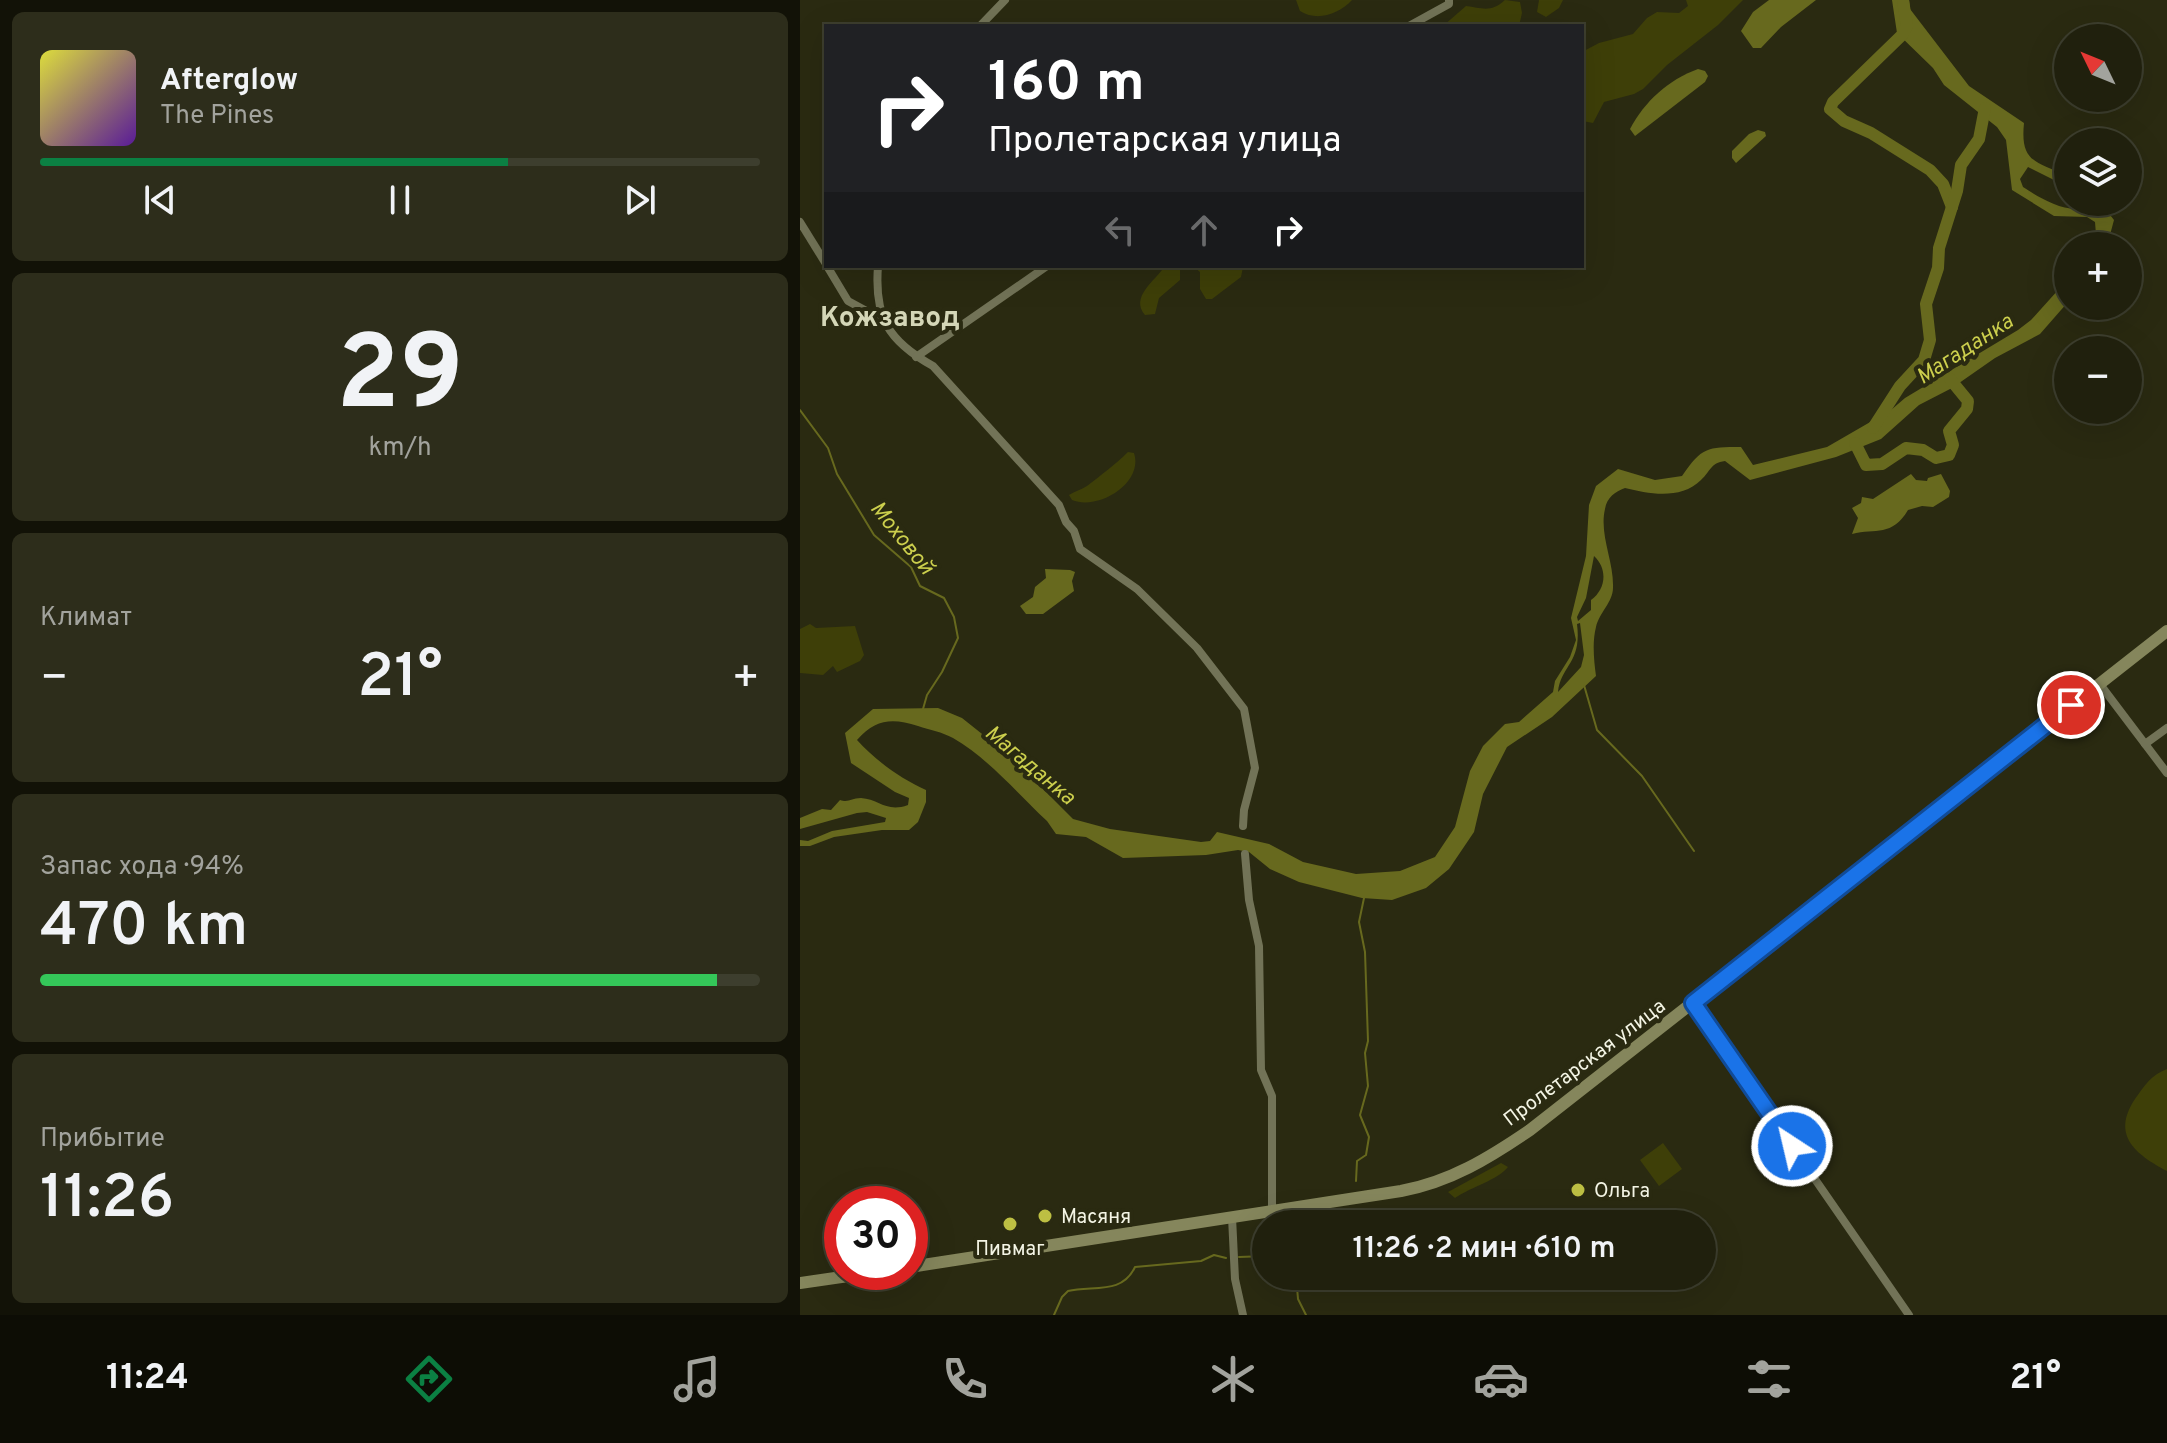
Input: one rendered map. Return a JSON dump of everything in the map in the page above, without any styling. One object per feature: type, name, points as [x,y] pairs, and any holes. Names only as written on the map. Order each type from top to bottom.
[{"type":"main road","name":"Пролетарская улица","points":[[1272,1210],[1421,1187],[1471,1168],[1530,1130],[2167,631]]},
{"type":"main road","name":"Пролетарская улица","points":[[928,1264],[1252,1214]]},
{"type":"main road","points":[[800,1283],[824,1280]]},
{"type":"street","points":[[982,24],[1005,0]]},
{"type":"street","points":[[1413,24],[1449,4],[1449,0]]},
{"type":"street","points":[[800,222],[824,262]]},
{"type":"street","points":[[828,268],[848,301],[883,320]]},
{"type":"street","points":[[878,268],[878,302],[883,320],[892,335],[916,357],[933,366],[1059,505],[1080,549],[1137,589],[1197,648],[1244,709],[1255,768],[1243,826]]},
{"type":"street","points":[[916,357],[1044,268]]},
{"type":"street","points":[[2099,683],[2167,773]]},
{"type":"street","points":[[2145,744],[2167,728]]},
{"type":"street","points":[[1245,854],[1249,900],[1259,946],[1261,1070],[1272,1096],[1272,1210]]},
{"type":"street","points":[[1693,1003],[1909,1315]]},
{"type":"street","points":[[1232,1217],[1235,1279],[1243,1315]]},
{"type":"shaded area","points":[[1296,0],[1352,0],[1334,13],[1313,16],[1300,11]]},
{"type":"shaded area","points":[[1505,0],[1520,2],[1519,24],[1445,24],[1466,6],[1491,8]]},
{"type":"shaded area","points":[[1539,0],[1563,0],[1559,8],[1546,17],[1537,12]]},
{"type":"shaded area","points":[[1686,0],[1743,0],[1643,89],[1604,102],[1593,123],[1584,121],[1584,51],[1599,43],[1633,34],[1657,12],[1679,13],[1688,6]]},
{"type":"shaded area","points":[[1769,0],[1816,0],[1781,27],[1761,48],[1753,48],[1741,31],[1753,12]]},
{"type":"shaded area","points":[[1892,0],[1909,0],[1910,9],[1969,86],[2024,123],[2023,136],[2028,153],[2032,159],[2054,170],[2054,180],[2028,167],[2020,179],[2023,187],[2054,204],[2054,216],[2012,190],[2006,140],[1997,127],[1944,85],[1933,68],[1897,33]]},
{"type":"shaded area","points":[[1698,69],[1708,76],[1705,82],[1635,136],[1630,129],[1650,101],[1667,85]]},
{"type":"shaded area","points":[[1758,130],[1765,132],[1766,136],[1736,163],[1732,151],[1749,134]]},
{"type":"shaded area","points":[[2054,216],[2111,216],[2114,220],[2111,232],[2096,232],[2095,222],[2087,217]]},
{"type":"shaded area","points":[[1163,268],[1180,270],[1180,280],[1159,298],[1155,314],[1145,315],[1140,302]]},
{"type":"shaded area","points":[[1195,268],[1243,268],[1241,277],[1212,299],[1206,299],[1200,289],[1200,272]]},
{"type":"shaded area","points":[[2054,295],[2054,318],[2040,334],[1919,405],[1881,439],[1836,457],[1750,480],[1725,461],[1713,466],[1701,480],[1684,491],[1664,494],[1625,488],[1612,496],[1606,505],[1604,519],[1613,588],[1595,633],[1596,676],[1552,717],[1507,747],[1483,794],[1474,832],[1449,869],[1426,888],[1392,900],[1362,898],[1299,882],[1270,869],[1249,852],[1238,850],[1206,855],[1123,858],[1086,837],[1056,834],[1047,821],[1002,777],[953,738],[892,721],[878,724],[857,740],[889,768],[926,790],[926,802],[918,822],[909,830],[882,830],[834,837],[810,846],[800,846],[800,840],[808,841],[832,831],[885,822],[886,818],[867,812],[800,829],[800,818],[822,809],[831,810],[840,800],[861,798],[888,807],[908,805],[909,798],[851,763],[845,733],[873,709],[938,708],[962,718],[1011,757],[1073,819],[1110,829],[1201,842],[1210,841],[1217,832],[1269,844],[1303,862],[1356,874],[1400,871],[1435,857],[1455,827],[1470,771],[1483,746],[1505,724],[1519,722],[1553,692],[1555,681],[1570,657],[1576,640],[1571,618],[1586,556],[1589,505],[1596,486],[1618,469],[1655,480],[1682,476],[1700,454],[1720,447],[1741,447],[1753,465],[1827,447],[2018,330]],"holes":[[[1594,556],[1603,573],[1602,585],[1591,600],[1591,610],[1578,621]],[[1580,623],[1584,655],[1581,667],[1558,692],[1577,647],[1577,624]]]},
{"type":"shaded area","points":[[1128,452],[1134,453],[1135,464],[1126,484],[1094,502],[1072,500],[1069,495],[1087,486]]},
{"type":"shaded area","points":[[1911,474],[1916,480],[1927,481],[1941,474],[1950,491],[1949,497],[1933,507],[1908,510],[1890,528],[1852,534],[1858,518],[1852,508],[1861,503],[1862,497],[1873,499]]},
{"type":"shaded area","points":[[1045,569],[1075,572],[1072,581],[1074,591],[1043,614],[1026,614],[1020,606],[1033,597],[1035,587],[1046,578]]},
{"type":"shaded area","points":[[810,624],[816,628],[855,626],[864,655],[860,661],[837,672],[833,666],[823,675],[800,673],[800,629]]},
{"type":"shaded area","points":[[2167,1069],[2167,1171],[2136,1150],[2126,1133],[2125,1123],[2142,1089],[2152,1077]]},
{"type":"shaded area","points":[[1663,1143],[1682,1169],[1659,1186],[1640,1160]]},
{"type":"shaded area","points":[[1501,1163],[1508,1167],[1491,1180],[1455,1198],[1448,1192]]},
{"type":"waterway","name":"Магаданка","points":[[1903,0],[1907,26],[1902,35],[1833,102],[1830,109],[1844,121],[1871,133],[1930,170],[1943,184],[1952,207]]},
{"type":"waterway","name":"Магаданка","points":[[1873,428],[1900,386],[1924,360],[1930,340],[1926,304],[1938,268],[1939,248],[1957,191],[1961,165],[1979,139],[1985,108]]},
{"type":"waterway","points":[[1855,443],[1866,465],[1882,464],[1906,448],[1923,450],[1936,458],[1949,455],[1953,445],[1949,431],[1967,409],[1968,401],[1950,379]]},
{"type":"waterway","name":"Моховой","points":[[800,410],[828,448],[837,474],[874,535],[911,567],[920,586],[944,598],[954,617],[958,638],[927,695],[923,709]]},
{"type":"waterway","points":[[1584,685],[1597,730],[1642,776],[1694,851]]},
{"type":"waterway","points":[[1356,1181],[1357,1161],[1366,1155],[1369,1137],[1360,1115],[1368,1086],[1365,952],[1359,922],[1364,898]]},
{"type":"waterway","points":[[1054,1315],[1068,1291],[1115,1285],[1123,1282],[1135,1267],[1201,1261],[1214,1255],[1226,1258]]},
{"type":"waterway","points":[[1239,1257],[1252,1257]]},
{"type":"waterway","points":[[1297,1290],[1306,1315]]},
{"type":"place","name":"Ольга","points":[[1578,1190]]},
{"type":"place","name":"Масяня","points":[[1045,1216]]},
{"type":"place","name":"Пивмаг","points":[[1010,1224]]},
{"type":"district","name":"Кожзавод","points":[[890,316]]},
{"type":"route","points":[[1792,1146],[1693,1003],[2071,705]]}]
